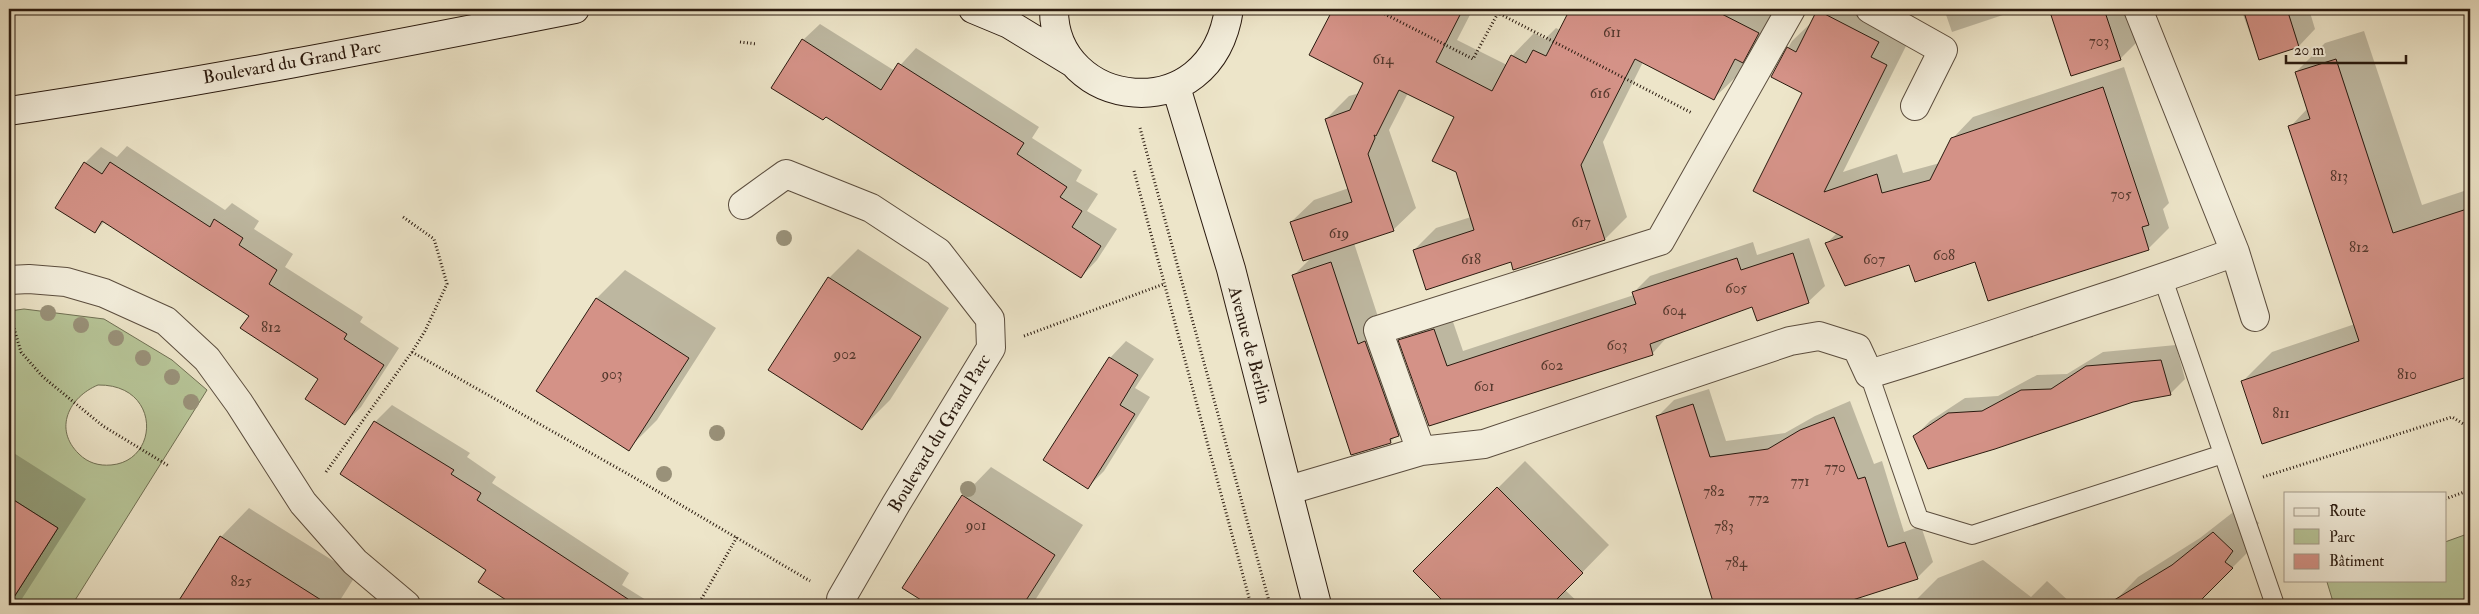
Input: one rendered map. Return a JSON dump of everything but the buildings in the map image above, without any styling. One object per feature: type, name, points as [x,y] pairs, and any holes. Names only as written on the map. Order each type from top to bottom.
[{"type":"street","name":"Boulevard du Grand Parc","points":[[9,111],[85,100],[575,9]]},
{"type":"street","points":[[974,9],[1009,24],[1078,67],[1094,80],[1106,86],[1132,93],[1154,93],[1176,87],[1194,76],[1208,62],[1220,45],[1229,9]]},
{"type":"street","points":[[1054,9],[1058,35],[1078,67]]},
{"type":"street","points":[[1421,451],[1378,330],[1660,242],[1792,9]]},
{"type":"street","points":[[1870,9],[1943,50],[1915,106]]},
{"type":"street","points":[[2138,9],[2235,252],[2255,317]]},
{"type":"street","name":"Avenue de Berlin","points":[[1176,87],[1231,269],[1317,605]]},
{"type":"street","name":"Boulevard du Grand Parc","points":[[742,205],[786,174],[871,208],[938,252],[990,319],[992,348],[896,504],[842,602]]},
{"type":"street","points":[[1289,490],[1421,451],[1484,444],[1800,339],[1819,336],[1857,348],[1869,374],[1960,347],[2163,279],[2235,252]]},
{"type":"street","points":[[9,294],[29,279],[66,282],[104,293],[166,321],[207,359],[239,403],[303,503],[355,562],[406,605]]},
{"type":"lane","points":[[2163,279],[2276,605]]},
{"type":"lane","points":[[1869,374],[1918,519],[1972,535],[2223,454]]},
{"type":"path","points":[[1375,9],[1473,59],[1498,13],[1724,130]]},
{"type":"path","points":[[740,42],[757,44]]},
{"type":"path","points":[[1132,93],[1152,174],[1162,204],[1270,605]]},
{"type":"path","points":[[1134,171],[1252,605]]},
{"type":"path","points":[[303,503],[412,352],[425,331],[447,284],[434,239],[403,217]]},
{"type":"path","points":[[992,348],[1164,284]]},
{"type":"path","points":[[9,294],[11,321],[21,352],[43,378],[103,426],[169,466]]},
{"type":"path","points":[[412,352],[738,537],[842,602]]},
{"type":"path","points":[[2259,479],[2452,417],[2470,428]]},
{"type":"path","points":[[2446,499],[2470,490]]},
{"type":"path","points":[[698,605],[738,537]]},
{"type":"green space","points":[[24,309],[104,319],[172,360],[207,390],[72,605],[9,605],[58,528],[9,497],[9,311]],"holes":[[[98,385],[119,388],[134,397],[143,409],[146,423],[145,438],[138,451],[127,460],[111,465],[102,465],[86,460],[71,444],[67,434],[66,424],[72,406],[79,397]]]},
{"type":"green space","points":[[2470,533],[2470,605],[2334,605],[2327,582],[2446,582],[2446,542]]}]
